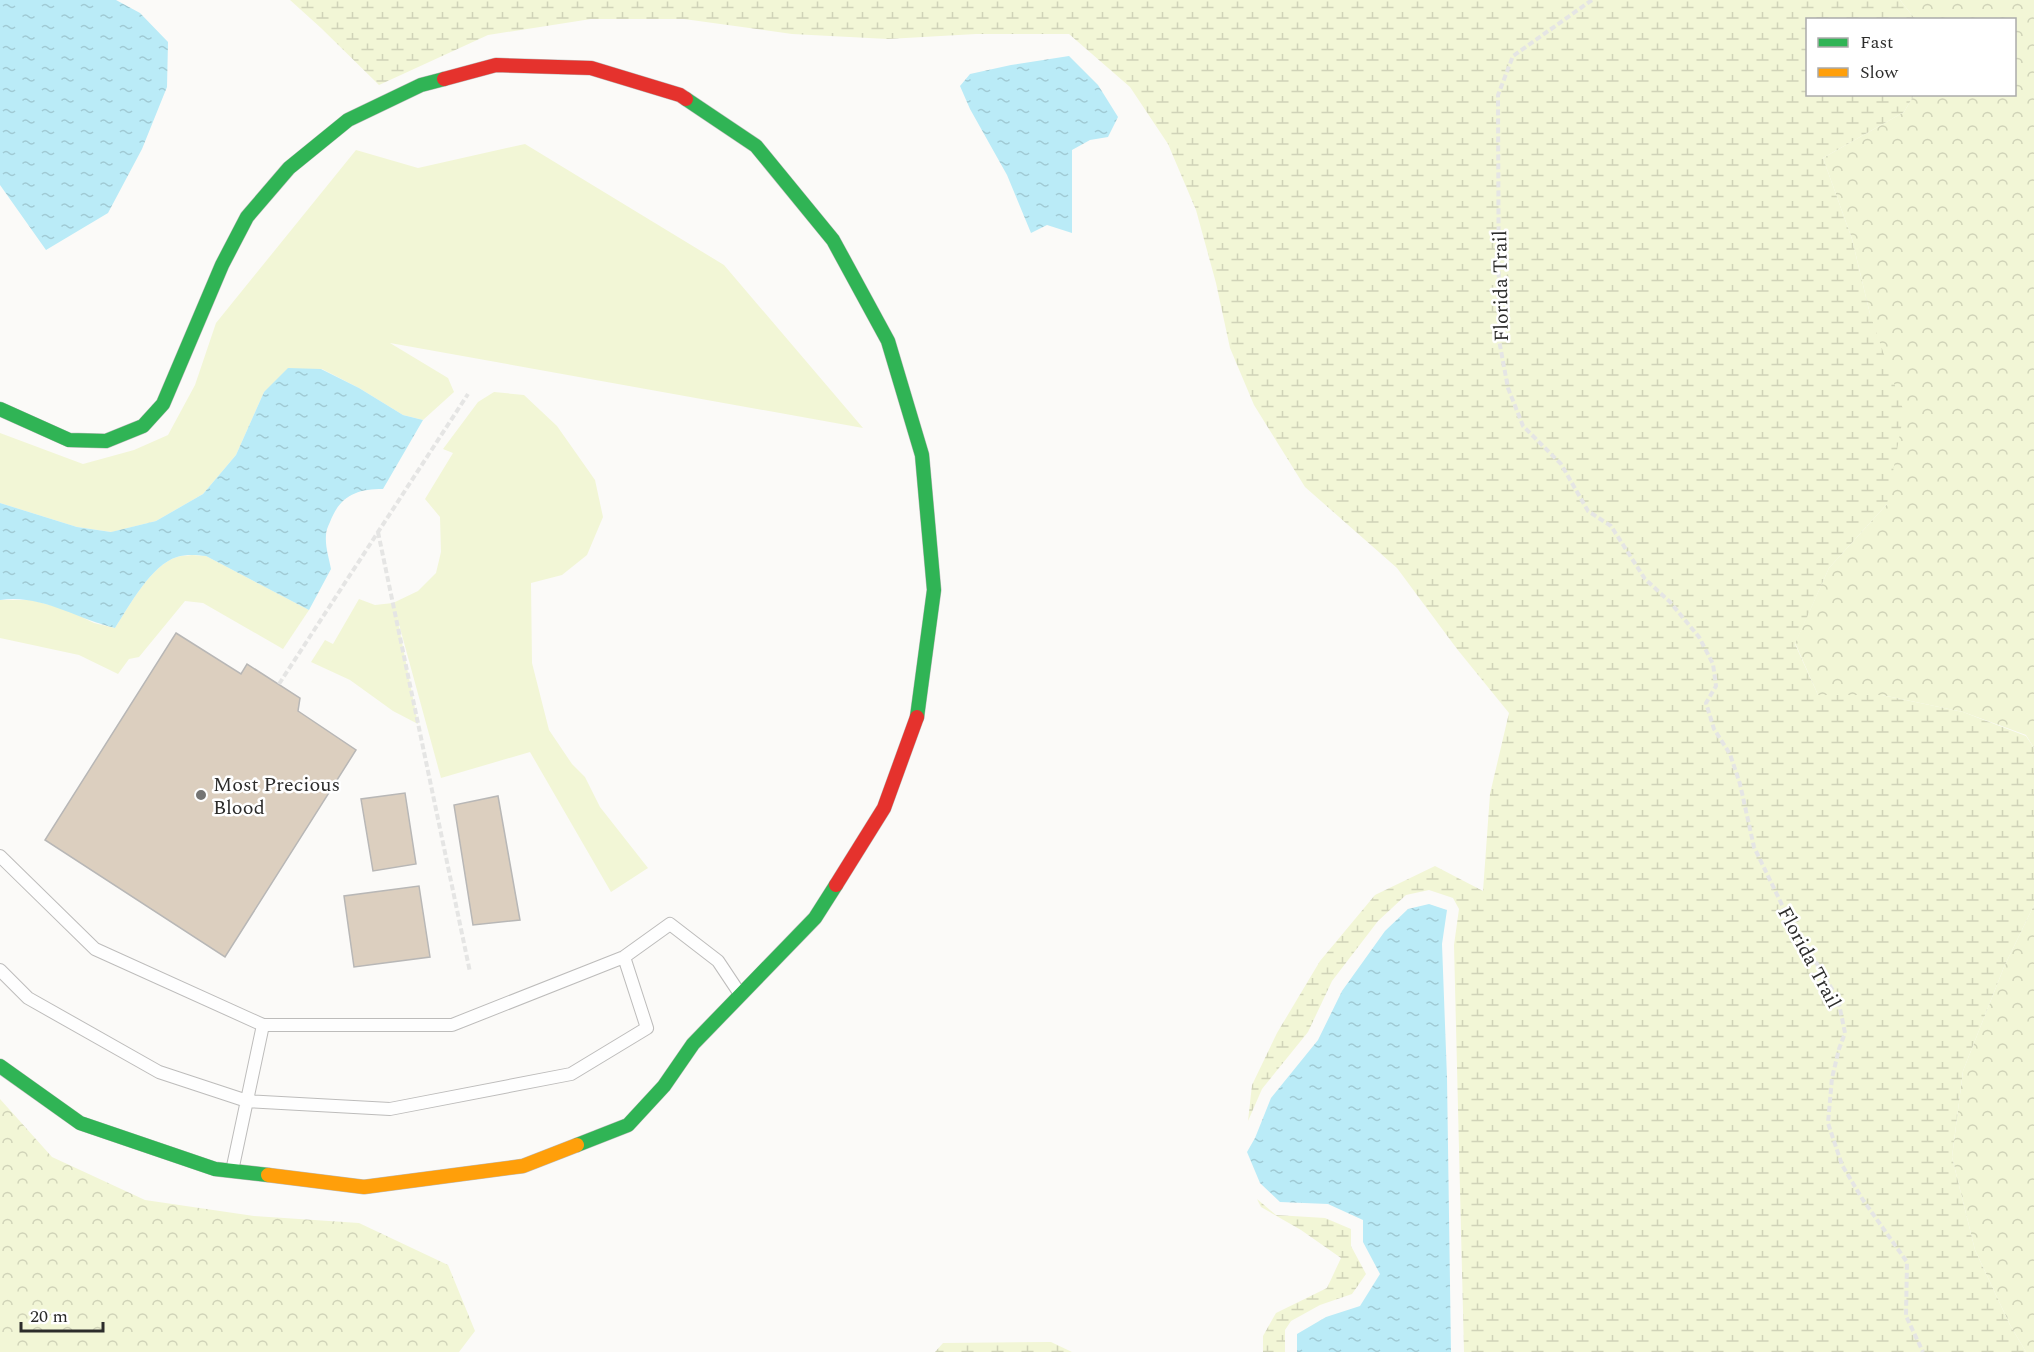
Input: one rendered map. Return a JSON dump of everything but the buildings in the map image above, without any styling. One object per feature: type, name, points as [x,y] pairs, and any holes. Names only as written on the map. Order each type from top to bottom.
[{"type":"street","points":[[0,409],[69,440],[106,441],[143,426],[163,404],[222,265],[247,217],[289,168],[348,120],[421,85],[496,65],[591,68],[680,95],[756,146],[833,240],[888,341],[922,455],[934,590],[918,716],[884,808],[815,918],[693,1044],[664,1086],[628,1125],[523,1166],[364,1187],[215,1169],[80,1123],[0,1066]]},
{"type":"lane","points":[[0,856],[94,949],[263,1025],[452,1025],[624,957],[670,924],[718,961],[741,995]]},
{"type":"lane","points":[[0,970],[28,998],[159,1072],[247,1101],[390,1109],[571,1074],[647,1028],[624,957]]},
{"type":"lane","points":[[232,1171],[263,1025]]},
{"type":"path","name":"Florida Trail","points":[[1592,0],[1513,57],[1498,95],[1499,340],[1508,388],[1523,426],[1561,464],[1588,511],[1611,526],[1645,579],[1670,602],[1699,637],[1713,664],[1716,686],[1706,703],[1714,729],[1730,754],[1740,784],[1754,847],[1784,909],[1838,999],[1845,1033],[1832,1078],[1828,1123],[1842,1166],[1907,1262],[1906,1316],[1923,1352]]},
{"type":"path","points":[[279,684],[468,394]]},
{"type":"path","points":[[378,532],[470,972]]},
{"type":"green space","points":[[290,0],[1900,0],[1914,18],[1806,18],[1806,96],[1913,96],[1904,112],[1823,158],[1852,239],[1870,314],[1904,412],[1887,504],[1829,568],[1795,644],[1818,695],[1882,695],[1963,712],[2026,736],[2034,748],[2034,905],[2004,967],[1963,1071],[1952,1157],[1975,1250],[2010,1325],[2026,1352],[1464,1352],[1454,945],[1459,909],[1453,898],[1429,890],[1406,895],[1378,921],[1332,981],[1308,1032],[1262,1089],[1248,1121],[1252,1085],[1277,1033],[1320,961],[1375,895],[1435,866],[1483,891],[1490,794],[1509,713],[1457,649],[1397,568],[1305,487],[1254,405],[1230,348],[1216,283],[1196,210],[1168,144],[1130,87],[1069,34],[976,34],[888,39],[792,34],[684,19],[591,19],[488,35],[379,85]]},
{"type":"green space","points":[[1900,0],[2034,0],[2034,748],[2026,735],[1963,712],[1882,695],[1818,695],[1795,643],[1829,568],[1887,504],[1870,314],[1852,239],[1823,158],[1904,112],[1913,96],[2016,96],[2016,18],[1914,18]]},
{"type":"green space","points":[[525,144],[724,265],[863,428],[390,343],[448,378],[454,392],[423,420],[403,415],[322,369],[264,392],[236,455],[203,494],[156,521],[112,532],[77,527],[0,503],[0,433],[83,464],[134,450],[168,435],[195,385],[216,323],[356,150],[418,168]]},
{"type":"green space","points":[[494,392],[524,395],[557,426],[595,480],[603,517],[587,555],[562,575],[531,583],[532,663],[549,730],[572,764],[585,777],[600,807],[648,868],[611,892],[530,752],[441,778],[397,617],[418,724],[393,711],[350,680],[311,662],[325,640],[333,644],[359,599],[375,605],[393,603],[418,591],[436,573],[441,552],[440,517],[425,499],[453,453],[443,449],[478,402]]},
{"type":"green space","points":[[206,556],[309,610],[283,649],[203,603],[185,601],[139,657],[129,659],[118,674],[79,655],[0,638],[0,600],[31,600],[65,609],[94,623],[115,628],[134,598],[158,568],[177,557]]},
{"type":"green space","points":[[2034,905],[2034,1352],[2026,1352],[2010,1325],[1975,1250],[1952,1157],[1963,1071],[2004,967]]},
{"type":"green space","points":[[0,1099],[52,1157],[145,1200],[254,1216],[359,1223],[448,1265],[475,1331],[459,1352],[0,1352]]},
{"type":"green space","points":[[1257,1199],[1276,1215],[1325,1218],[1351,1229],[1351,1246],[1366,1274],[1352,1294],[1320,1305],[1291,1321],[1285,1330],[1285,1352],[1263,1352],[1263,1336],[1276,1313],[1327,1288],[1341,1258],[1301,1230],[1261,1207]]},
{"type":"green space","points":[[1051,1342],[1072,1352],[935,1352],[943,1343]]},
{"type":"water","points":[[0,0],[116,0],[140,13],[168,42],[167,87],[142,149],[108,213],[46,250],[0,185]]},
{"type":"water","points":[[1069,56],[1098,85],[1118,117],[1108,137],[1090,140],[1072,150],[1072,233],[1047,225],[1031,233],[1007,175],[970,109],[960,86],[970,74]]},
{"type":"water","points":[[288,368],[321,369],[359,388],[403,415],[423,420],[383,489],[365,490],[350,496],[334,513],[326,535],[331,569],[309,610],[206,556],[195,555],[177,557],[158,568],[134,598],[115,628],[45,604],[15,599],[0,600],[0,503],[77,527],[111,532],[156,521],[203,494],[236,455],[264,392]]},
{"type":"water","points":[[1429,904],[1447,910],[1442,944],[1447,1078],[1451,1352],[1297,1352],[1297,1334],[1326,1317],[1360,1306],[1380,1274],[1363,1242],[1363,1220],[1328,1204],[1280,1202],[1260,1183],[1247,1152],[1271,1098],[1318,1040],[1342,991],[1385,931],[1408,909]]},
{"type":"traffic: fast","points":[[0,409],[69,440],[106,441],[143,426],[163,404],[222,265],[247,217],[289,168],[348,120],[421,85],[444,79]]},
{"type":"traffic: fast","points":[[686,99],[756,146],[833,240],[888,341],[922,455],[934,590],[917,717]]},
{"type":"traffic: fast","points":[[577,1145],[628,1125],[664,1086],[693,1044],[815,918],[836,885]]},
{"type":"traffic: fast","points":[[0,1066],[80,1123],[215,1169],[268,1175]]},
{"type":"traffic: slow","points":[[268,1175],[364,1187],[523,1166],[577,1145]]},
{"type":"traffic: jam","points":[[444,79],[496,65],[591,68],[680,95],[686,99]]},
{"type":"traffic: jam","points":[[836,885],[884,808],[917,717]]},
{"type":"place","name":"Most Precious Blood","points":[[201,795]]}]
